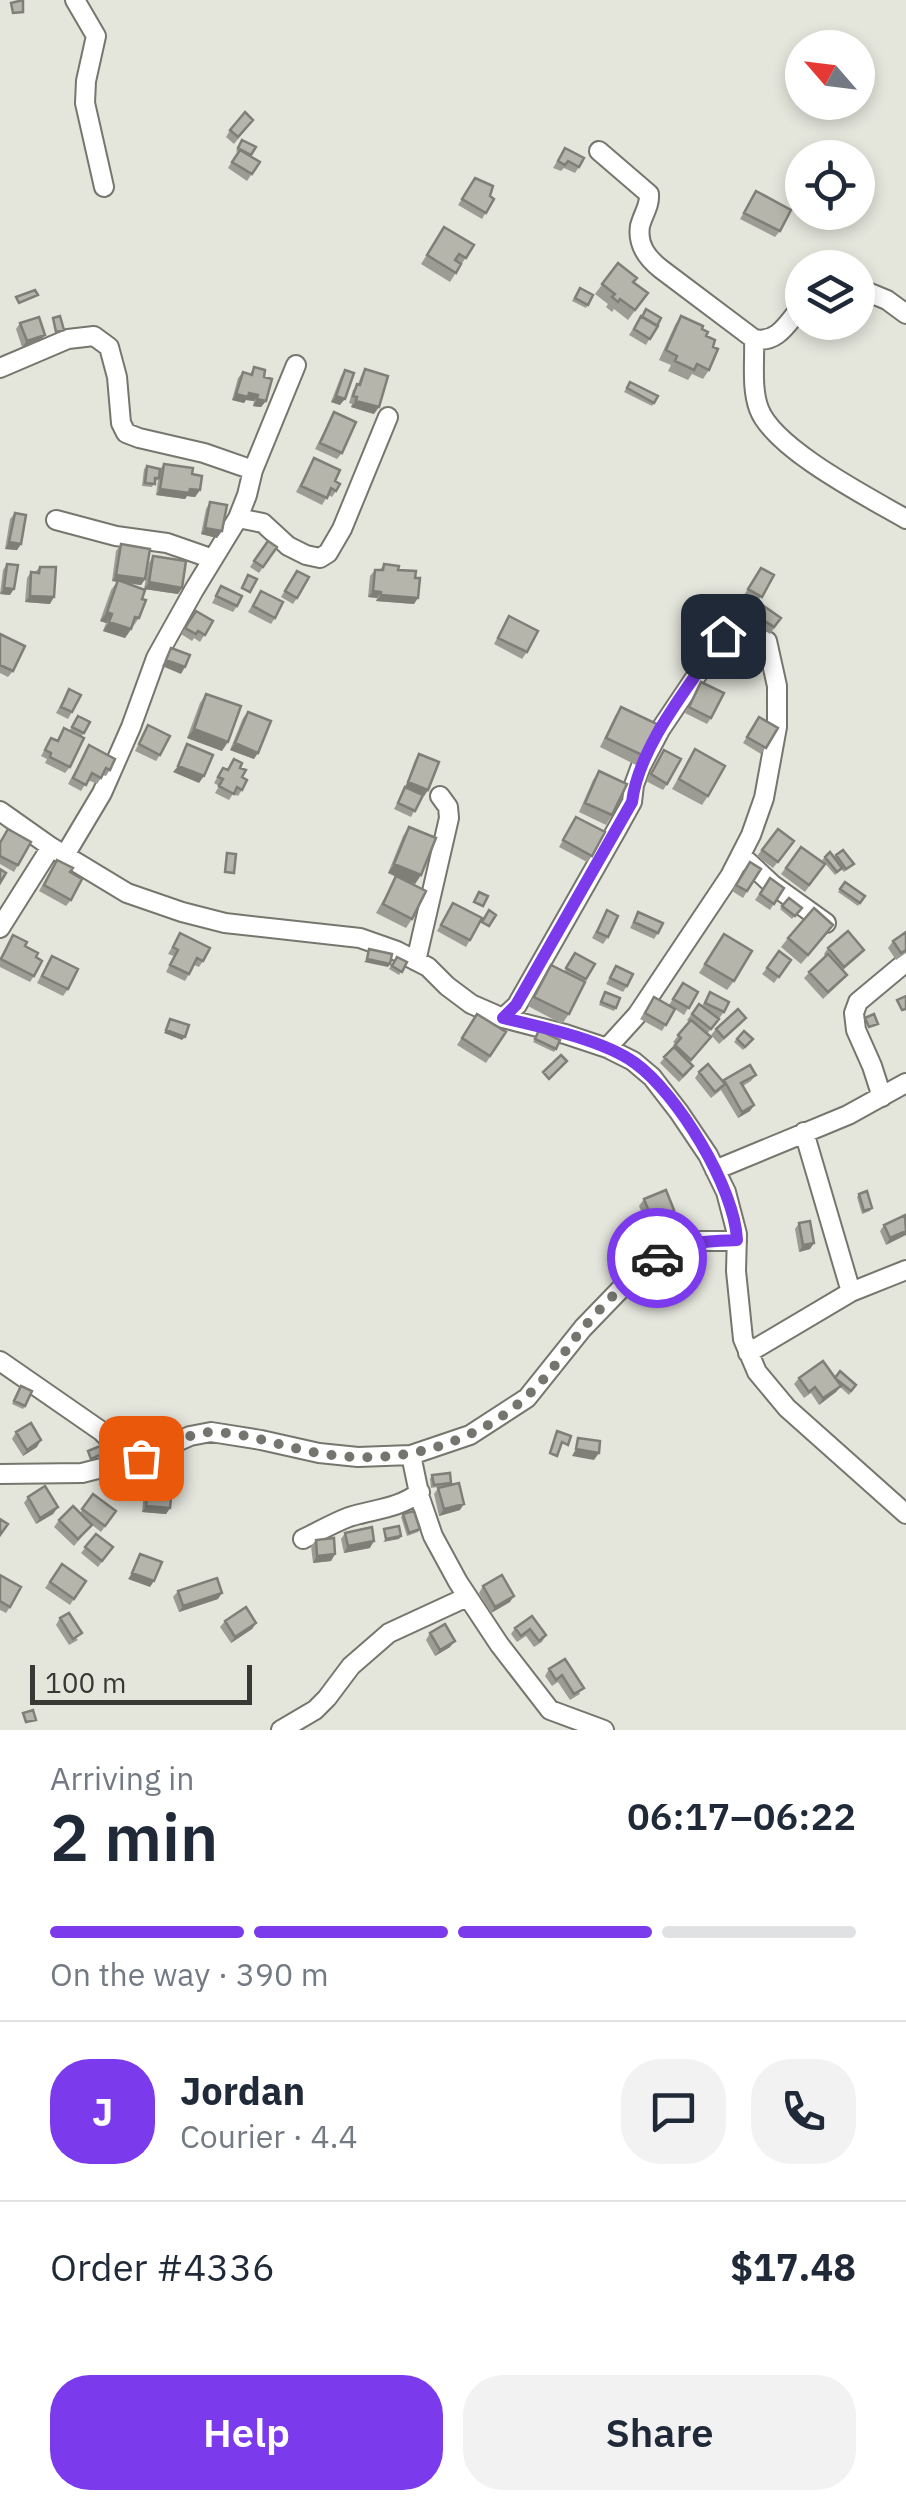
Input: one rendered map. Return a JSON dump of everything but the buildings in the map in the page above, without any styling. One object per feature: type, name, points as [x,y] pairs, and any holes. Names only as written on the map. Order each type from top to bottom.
[{"type":"street","points":[[75,0],[96,36],[84,103],[104,187]]},
{"type":"street","points":[[599,151],[649,194],[640,226],[641,244],[648,259],[754,339],[767,341],[785,326]]},
{"type":"street","points":[[875,295],[906,314]]},
{"type":"street","points":[[0,368],[68,339],[94,336],[109,346],[117,376],[121,423],[126,432],[253,470]]},
{"type":"street","points":[[754,339],[759,410],[774,433],[821,468],[906,519]]},
{"type":"street","points":[[0,928],[102,793],[156,658],[238,518],[296,364]]},
{"type":"street","points":[[238,518],[264,523],[288,546],[306,556],[320,558],[328,554],[388,417]]},
{"type":"street","points":[[56,520],[167,544],[213,559]]},
{"type":"street","points":[[503,1018],[516,1005],[632,802],[641,766],[660,730],[723,636]]},
{"type":"street","points":[[608,1048],[638,1016],[730,876],[751,835],[764,798],[777,728],[777,686],[767,641]]},
{"type":"street","points":[[416,961],[448,818],[448,808],[440,796]]},
{"type":"street","points":[[0,811],[126,893],[224,923],[360,938],[428,967],[471,1004],[503,1018],[608,1048],[633,1061],[680,1112],[726,1192],[737,1240],[743,1338],[757,1372],[787,1408],[906,1514]]},
{"type":"street","points":[[741,855],[773,886],[826,923]]},
{"type":"street","points":[[882,1097],[856,1030],[854,1013],[858,1002],[906,962]]},
{"type":"street","points":[[715,1170],[848,1115],[906,1083]]},
{"type":"street","points":[[804,1132],[852,1292]]},
{"type":"street","points":[[4,1477],[82,1473],[156,1453],[171,1443],[211,1432],[319,1453],[358,1457],[411,1455],[470,1435],[527,1398],[583,1328],[639,1270],[672,1248],[700,1241],[737,1240]]},
{"type":"street","points":[[748,1354],[852,1292],[906,1270]]},
{"type":"street","points":[[0,1361],[101,1432],[114,1444],[124,1462]]},
{"type":"street","points":[[411,1455],[433,1536],[499,1644],[550,1710],[604,1730]]},
{"type":"street","points":[[303,1539],[348,1518],[393,1507],[420,1492]]},
{"type":"street","points":[[281,1730],[315,1710],[351,1666],[388,1633],[468,1596]]},
{"type":"way so far","points":[[141,1458],[171,1443],[211,1432],[358,1457],[411,1455],[470,1435],[527,1398],[583,1328],[639,1270],[657,1258]]},
{"type":"route","points":[[657,1258],[672,1248],[700,1241],[737,1240],[726,1192],[708,1155],[680,1112],[633,1061],[608,1048],[503,1018],[516,1005],[632,802],[641,766],[660,730],[723,636]]}]
